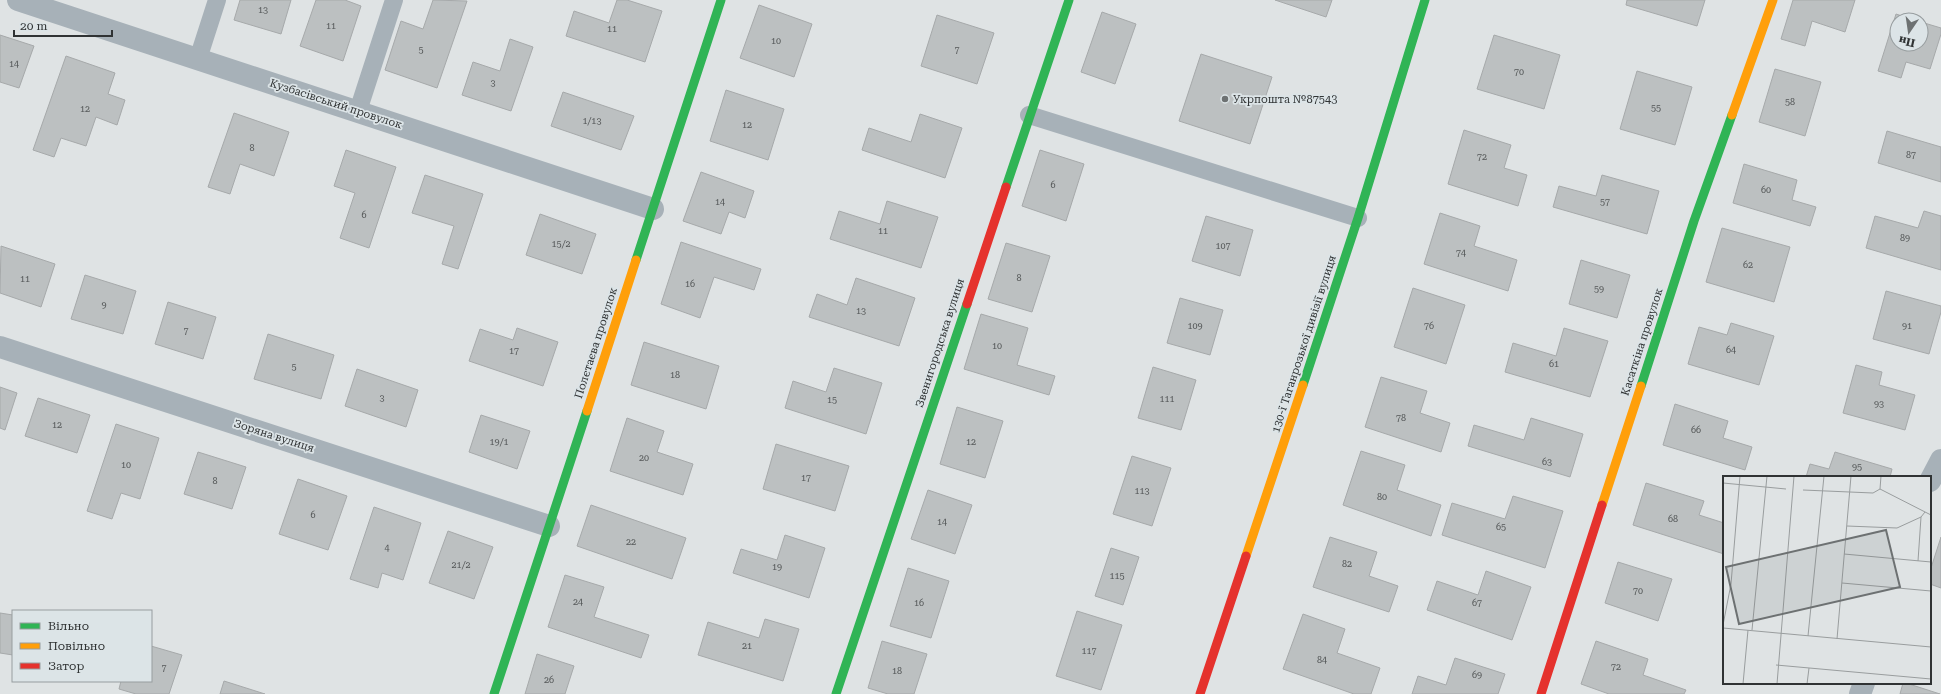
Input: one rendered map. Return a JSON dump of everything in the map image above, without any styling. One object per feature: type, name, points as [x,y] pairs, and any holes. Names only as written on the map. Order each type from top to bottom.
[{"type":"street","name":"Кузбасівський провулок","points":[[18,0],[40,3],[198,59],[653,208]]},
{"type":"street","name":"Полєтаєва провулок","points":[[494,694],[721,0]]},
{"type":"street","name":"Звенигородська вулиця","points":[[836,694],[1029,115],[1069,0]]},
{"type":"street","name":"130-ї Таганрозької дивізії вулиця","points":[[1200,694],[1358,218],[1425,0]]},
{"type":"street","name":"Касаткіна провулок","points":[[1541,694],[1694,221],[1773,0]]},
{"type":"street","name":"Зоряна вулиця","points":[[0,347],[549,526]]},
{"type":"street","points":[[1931,479],[1941,460]]},
{"type":"street","points":[[1931,489],[1941,493]]},
{"type":"street","points":[[1860,694],[1864,684]]},
{"type":"lane","points":[[198,59],[217,0]]},
{"type":"lane","points":[[358,111],[394,0]]},
{"type":"lane","points":[[1029,115],[1358,218]]},
{"type":"building","points":[[240,0],[291,0],[281,34],[234,20]]},
{"type":"building","points":[[316,0],[345,0],[361,6],[343,61],[300,46]]},
{"type":"building","points":[[433,0],[467,1],[437,88],[385,70],[401,21],[423,29]]},
{"type":"building","points":[[617,0],[627,0],[662,11],[645,62],[566,36],[574,11],[609,23]]},
{"type":"building","points":[[1275,0],[1332,0],[1326,17]]},
{"type":"building","points":[[1627,0],[1705,0],[1697,26],[1626,5]]},
{"type":"building","points":[[1793,0],[1855,0],[1845,32],[1812,21],[1805,46],[1781,39]]},
{"type":"building","points":[[759,5],[812,24],[794,77],[740,58]]},
{"type":"building","points":[[1102,12],[1136,24],[1115,84],[1081,72]]},
{"type":"building","points":[[937,15],[994,33],[977,84],[921,66]]},
{"type":"building","points":[[1929,24],[1941,28],[1941,34],[1930,69],[1906,62],[1901,78],[1878,71],[1889,36],[1889,52],[1929,52]]},
{"type":"building","points":[[0,35],[34,46],[19,88],[0,82]]},
{"type":"building","points":[[1494,35],[1560,55],[1544,109],[1477,89]]},
{"type":"building","points":[[510,39],[533,47],[511,111],[462,95],[473,62],[500,71]]},
{"type":"building","points":[[1201,54],[1272,77],[1250,144],[1179,121]]},
{"type":"building","points":[[66,56],[115,73],[108,94],[125,100],[117,125],[96,117],[86,146],[61,138],[54,157],[33,150]]},
{"type":"building","points":[[1775,69],[1821,82],[1805,136],[1759,122]]},
{"type":"building","points":[[1637,71],[1692,87],[1675,145],[1620,129]]},
{"type":"building","points":[[726,90],[784,109],[768,160],[710,141]]},
{"type":"building","points":[[563,92],[634,116],[621,150],[551,126]]},
{"type":"building","points":[[234,113],[289,132],[274,176],[240,164],[230,194],[208,187]]},
{"type":"building","points":[[920,114],[962,128],[945,178],[862,150],[869,128],[911,142]]},
{"type":"building","points":[[1464,130],[1511,145],[1504,168],[1527,175],[1518,206],[1448,184]]},
{"type":"building","points":[[1887,131],[1941,147],[1941,182],[1878,163]]},
{"type":"building","points":[[346,150],[396,167],[369,248],[340,238],[355,193],[334,186]]},
{"type":"building","points":[[1040,150],[1084,164],[1066,221],[1022,206]]},
{"type":"building","points":[[1744,164],[1797,180],[1792,200],[1816,207],[1810,226],[1733,203]]},
{"type":"building","points":[[701,172],[754,191],[745,218],[729,212],[721,234],[683,221]]},
{"type":"building","points":[[425,175],[483,194],[458,269],[442,264],[454,226],[412,213]]},
{"type":"building","points":[[1602,175],[1659,191],[1647,234],[1553,207],[1559,186],[1596,196]]},
{"type":"building","points":[[887,201],[938,217],[921,268],[830,239],[839,211],[880,224]]},
{"type":"building","points":[[1924,211],[1941,216],[1941,270],[1866,248],[1875,216],[1918,228]]},
{"type":"building","points":[[1440,213],[1480,226],[1474,246],[1517,260],[1508,291],[1424,264]]},
{"type":"building","points":[[540,214],[596,234],[582,274],[526,255]]},
{"type":"building","points":[[1206,216],[1253,230],[1240,276],[1192,261]]},
{"type":"building","points":[[1722,228],[1790,247],[1774,302],[1706,282]]},
{"type":"building","points":[[681,242],[761,269],[754,290],[714,277],[700,318],[661,304]]},
{"type":"building","points":[[1006,243],[1050,256],[1032,312],[988,299]]},
{"type":"building","points":[[1,246],[55,264],[41,307],[0,293]]},
{"type":"building","points":[[1581,260],[1630,275],[1617,318],[1569,304]]},
{"type":"building","points":[[85,275],[136,291],[123,334],[71,319]]},
{"type":"building","points":[[856,278],[915,298],[899,346],[809,317],[817,294],[847,305]]},
{"type":"building","points":[[1413,288],[1465,305],[1446,364],[1394,347]]},
{"type":"building","points":[[1886,291],[1941,306],[1941,312],[1929,354],[1873,339]]},
{"type":"building","points":[[1180,298],[1223,310],[1210,355],[1167,343]]},
{"type":"building","points":[[168,302],[216,317],[203,359],[155,344]]},
{"type":"building","points":[[981,314],[1028,328],[1017,365],[1055,376],[1049,395],[964,369]]},
{"type":"building","points":[[1731,323],[1774,336],[1759,385],[1688,364],[1699,327],[1727,335]]},
{"type":"building","points":[[517,328],[558,342],[543,386],[469,361],[480,329],[513,340]]},
{"type":"building","points":[[1564,328],[1608,341],[1590,397],[1505,372],[1513,343],[1556,356]]},
{"type":"building","points":[[268,334],[334,355],[321,399],[254,379]]},
{"type":"building","points":[[644,342],[719,366],[706,409],[631,385]]},
{"type":"building","points":[[1856,365],[1882,372],[1879,385],[1915,395],[1905,430],[1843,413]]},
{"type":"building","points":[[1153,367],[1196,380],[1181,430],[1138,418]]},
{"type":"building","points":[[834,368],[882,383],[866,434],[785,408],[793,381],[826,392]]},
{"type":"building","points":[[357,369],[418,390],[406,427],[345,406]]},
{"type":"building","points":[[1381,377],[1427,391],[1420,413],[1450,423],[1441,452],[1365,427]]},
{"type":"building","points":[[0,387],[17,393],[5,430],[0,428]]},
{"type":"building","points":[[38,398],[90,415],[77,453],[25,436]]},
{"type":"building","points":[[1675,404],[1728,421],[1723,438],[1752,447],[1745,470],[1663,445]]},
{"type":"building","points":[[957,407],[1003,421],[985,478],[940,464]]},
{"type":"building","points":[[481,415],[530,431],[517,469],[469,452]]},
{"type":"building","points":[[627,418],[664,431],[657,452],[693,464],[683,495],[610,471]]},
{"type":"building","points":[[1531,418],[1583,434],[1570,477],[1468,446],[1474,425],[1524,440]]},
{"type":"building","points":[[116,424],[159,438],[140,499],[121,493],[112,519],[87,511]]},
{"type":"building","points":[[776,444],[849,466],[835,511],[763,489]]},
{"type":"building","points":[[1361,451],[1405,465],[1397,490],[1441,505],[1431,536],[1343,505]]},
{"type":"building","points":[[198,452],[246,467],[232,509],[184,494]]},
{"type":"building","points":[[1835,452],[1892,469],[1890,476],[1806,476],[1810,464],[1829,469]]},
{"type":"building","points":[[1132,456],[1171,468],[1152,526],[1113,514]]},
{"type":"building","points":[[298,479],[347,496],[328,550],[279,534]]},
{"type":"building","points":[[1646,483],[1704,501],[1699,515],[1723,523],[1723,554],[1633,525]]},
{"type":"building","points":[[928,490],[972,505],[955,554],[911,539]]},
{"type":"building","points":[[1513,496],[1563,511],[1545,568],[1442,535],[1452,503],[1505,519]]},
{"type":"building","points":[[591,505],[686,538],[672,579],[577,546]]},
{"type":"building","points":[[374,507],[421,523],[403,580],[382,573],[378,588],[350,579]]},
{"type":"building","points":[[448,531],[493,547],[474,599],[429,583]]},
{"type":"building","points":[[785,535],[825,548],[809,598],[733,573],[741,549],[777,560]]},
{"type":"building","points":[[1330,537],[1377,552],[1369,576],[1398,586],[1389,612],[1313,587]]},
{"type":"building","points":[[1941,537],[1941,588],[1931,584],[1931,568]]},
{"type":"building","points":[[1111,548],[1139,557],[1123,605],[1095,596]]},
{"type":"building","points":[[1618,562],[1672,579],[1658,621],[1605,603]]},
{"type":"building","points":[[908,568],[949,581],[931,638],[890,626]]},
{"type":"building","points":[[1486,571],[1531,587],[1512,640],[1427,610],[1437,581],[1478,595]]},
{"type":"building","points":[[565,575],[604,587],[594,617],[649,635],[641,658],[548,627]]},
{"type":"building","points":[[1077,611],[1122,625],[1101,690],[1056,676]]},
{"type":"building","points":[[0,613],[12,615],[12,655],[0,653]]},
{"type":"building","points":[[1303,614],[1345,629],[1337,653],[1380,668],[1371,694],[1354,694],[1283,669]]},
{"type":"building","points":[[765,619],[799,629],[783,681],[698,655],[708,622],[759,638]]},
{"type":"building","points":[[882,641],[927,654],[914,694],[888,694],[868,688]]},
{"type":"building","points":[[1596,641],[1648,659],[1643,675],[1686,690],[1684,694],[1609,694],[1581,684]]},
{"type":"building","points":[[152,646],[182,655],[169,694],[136,694],[119,689],[121,682],[152,682]]},
{"type":"building","points":[[537,654],[574,666],[565,694],[525,694]]},
{"type":"building","points":[[1455,658],[1505,674],[1498,694],[1412,694],[1418,676],[1446,685]]},
{"type":"building","points":[[224,681],[265,694],[220,694]]},
{"type":"building","points":[[1903,684],[1909,684],[1940,694],[1900,694]]},
{"type":"traffic: fast","points":[[636,260],[721,0]]},
{"type":"traffic: fast","points":[[1006,187],[1069,0]]},
{"type":"traffic: fast","points":[[1303,385],[1358,218],[1425,0]]},
{"type":"traffic: fast","points":[[1641,386],[1694,221],[1732,115]]},
{"type":"traffic: fast","points":[[836,694],[967,304]]},
{"type":"traffic: fast","points":[[494,694],[587,411]]},
{"type":"traffic: slow","points":[[1732,115],[1773,0]]},
{"type":"traffic: slow","points":[[587,411],[636,260]]},
{"type":"traffic: slow","points":[[1246,556],[1303,385]]},
{"type":"traffic: slow","points":[[1602,505],[1641,386]]},
{"type":"traffic: jam","points":[[967,304],[1006,187]]},
{"type":"traffic: jam","points":[[1541,694],[1602,505]]},
{"type":"traffic: jam","points":[[1200,694],[1246,556]]},
{"type":"place","name":"Укрпошта №87543","points":[[1225,99]]}]
